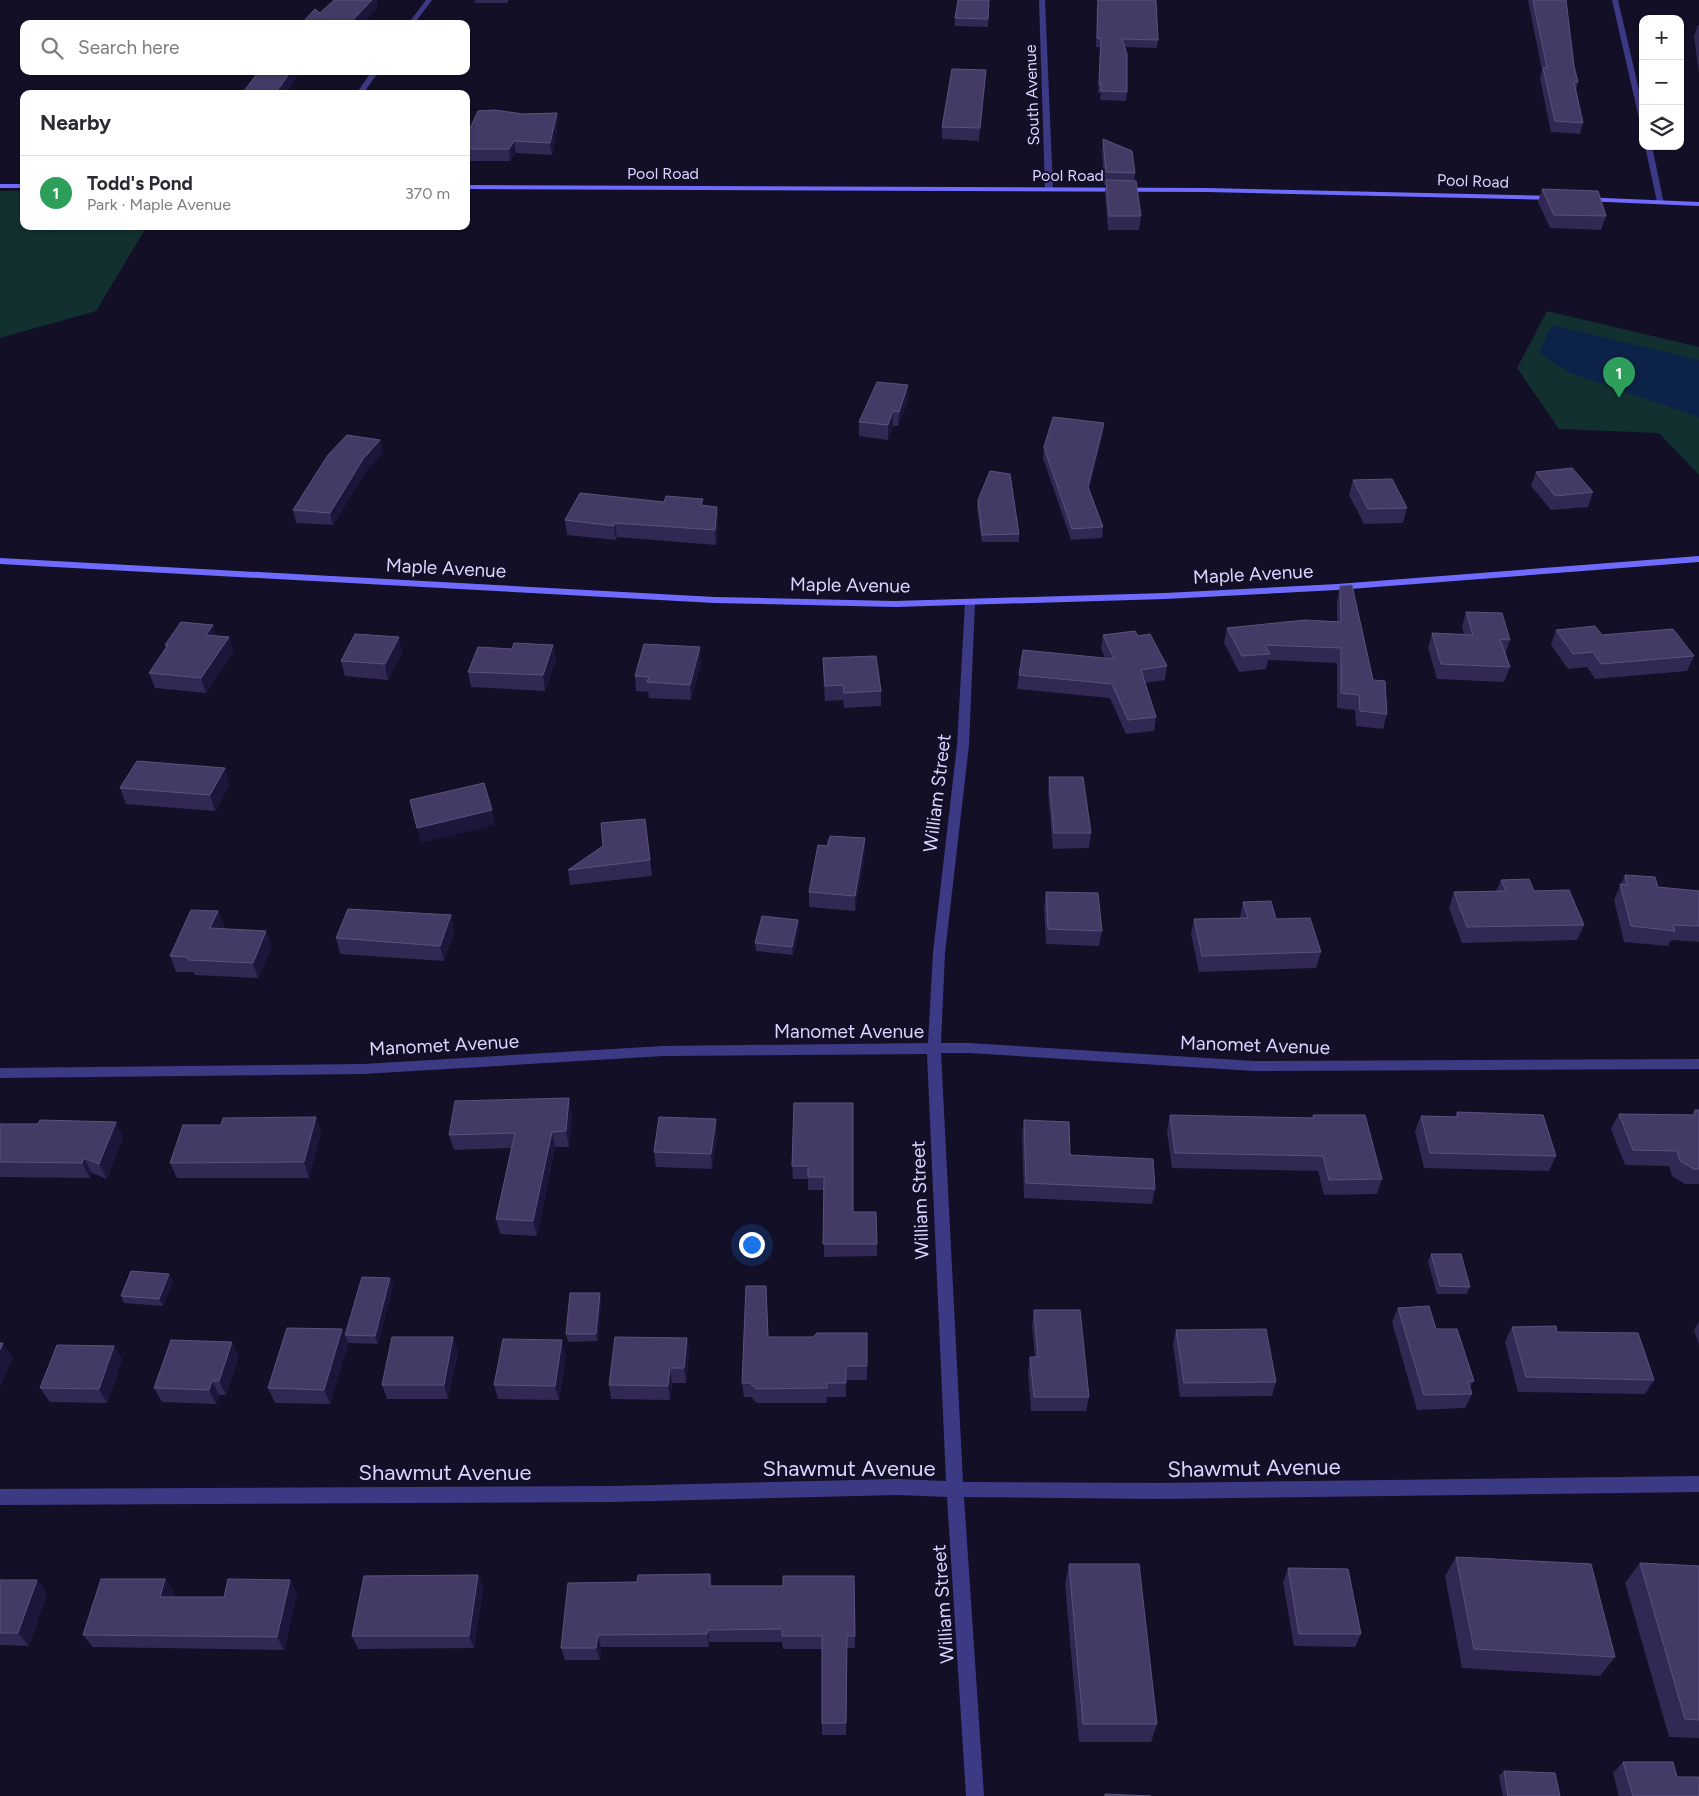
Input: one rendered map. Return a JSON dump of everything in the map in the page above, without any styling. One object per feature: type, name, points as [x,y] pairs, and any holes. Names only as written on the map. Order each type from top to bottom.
[{"type":"main road","points":[[0,186],[20,186]]},
{"type":"main road","name":"Pool Road","points":[[470,187],[1050,188],[1320,191],[1568,198]]},
{"type":"main road","points":[[1577,198],[1699,204]]},
{"type":"main road","name":"Maple Avenue","points":[[0,561],[715,600],[895,604],[1165,596],[1328,587],[1699,559]]},
{"type":"street","points":[[414,20],[429,0]]},
{"type":"street","name":"South Avenue","points":[[1042,0],[1050,188]]},
{"type":"street","points":[[1615,0],[1639,105]]},
{"type":"street","points":[[362,90],[373,75]]},
{"type":"street","points":[[1649,150],[1662,202]]},
{"type":"street","name":"William Street","points":[[970,603],[964,744],[939,953],[934,1049],[941,1240],[975,1796]]},
{"type":"street","name":"Manomet Avenue","points":[[0,1073],[363,1069],[663,1051],[969,1048],[1254,1066],[1699,1064]]},
{"type":"street","name":"Shawmut Avenue","points":[[0,1496],[613,1494],[898,1487],[956,1490],[1160,1491],[1699,1484]]},
{"type":"green space","points":[[0,191],[20,191],[20,230],[145,230],[96,311],[0,338]]},
{"type":"green space","points":[[1547,311],[1699,347],[1699,475],[1659,433],[1559,429],[1517,368]]},
{"type":"water","points":[[1552,325],[1699,360],[1699,417],[1570,373],[1539,353]]},
{"type":"building","points":[[334,0],[372,0],[353,20],[305,20],[315,9],[320,13]]},
{"type":"building","points":[[958,0],[989,0],[988,19],[955,18]]},
{"type":"building","points":[[1098,0],[1156,0],[1158,40],[1122,39],[1127,54],[1127,92],[1101,91],[1101,84],[1099,84],[1101,39],[1097,38]]},
{"type":"building","points":[[1533,0],[1566,0],[1574,66],[1578,82],[1574,82],[1583,123],[1555,121],[1543,68],[1547,68]]},
{"type":"building","points":[[952,69],[986,70],[980,128],[942,127]]},
{"type":"building","points":[[256,75],[288,75],[278,90],[245,90]]},
{"type":"building","points":[[495,110],[523,114],[557,113],[550,143],[514,141],[509,149],[470,149],[470,128],[478,111]]},
{"type":"building","points":[[1103,139],[1132,151],[1135,173],[1106,172]]},
{"type":"building","points":[[1106,180],[1136,181],[1141,216],[1109,216]]},
{"type":"building","points":[[1542,189],[1598,191],[1606,216],[1554,215]]},
{"type":"building","points":[[877,382],[908,385],[899,412],[893,411],[888,425],[859,422]]},
{"type":"building","points":[[1053,417],[1104,423],[1088,487],[1103,527],[1072,529],[1044,447]]},
{"type":"building","points":[[347,435],[380,440],[363,459],[330,513],[293,510],[328,455]]},
{"type":"building","points":[[1572,468],[1593,492],[1555,496],[1536,472]]},
{"type":"building","points":[[990,471],[1010,474],[1019,534],[982,535],[978,500]]},
{"type":"building","points":[[1392,479],[1407,508],[1368,509],[1353,480]]},
{"type":"building","points":[[580,493],[664,502],[666,496],[703,499],[701,505],[717,507],[715,530],[615,523],[614,526],[565,520]]},
{"type":"building","points":[[1352,585],[1373,680],[1385,681],[1387,714],[1360,711],[1359,695],[1341,693],[1341,648],[1265,645],[1270,654],[1242,656],[1227,628],[1305,620],[1341,622],[1340,586]]},
{"type":"building","points":[[1466,612],[1502,613],[1510,640],[1500,639],[1510,667],[1441,664],[1432,633],[1473,635]]},
{"type":"building","points":[[181,622],[213,625],[206,635],[229,637],[201,678],[149,673],[168,645],[165,645]]},
{"type":"building","points":[[1595,626],[1602,635],[1673,629],[1694,656],[1601,664],[1593,652],[1573,654],[1556,630]]},
{"type":"building","points":[[1135,631],[1138,636],[1150,634],[1167,666],[1141,670],[1156,717],[1128,720],[1112,684],[1019,675],[1023,650],[1114,659],[1103,635]]},
{"type":"building","points":[[355,634],[399,637],[385,664],[341,661]]},
{"type":"building","points":[[514,643],[553,645],[543,675],[468,672],[478,647],[512,649]]},
{"type":"building","points":[[644,644],[700,647],[690,685],[647,682],[649,677],[635,676]]},
{"type":"building","points":[[876,656],[881,691],[844,693],[843,685],[825,686],[823,658]]},
{"type":"building","points":[[137,761],[225,768],[210,795],[120,788]]},
{"type":"building","points":[[1049,777],[1083,777],[1091,833],[1054,833]]},
{"type":"building","points":[[484,783],[492,810],[417,828],[410,800]]},
{"type":"building","points":[[645,819],[650,860],[568,870],[603,846],[601,823]]},
{"type":"building","points":[[830,836],[865,838],[855,896],[809,892],[818,845],[827,846]]},
{"type":"building","points":[[1625,875],[1655,877],[1658,887],[1699,891],[1699,926],[1673,925],[1675,931],[1631,926],[1620,884],[1627,885]]},
{"type":"building","points":[[1529,879],[1534,891],[1569,890],[1584,925],[1467,927],[1454,892],[1506,891],[1501,880]]},
{"type":"building","points":[[1046,892],[1098,893],[1102,931],[1048,929]]},
{"type":"building","points":[[1271,901],[1276,919],[1310,918],[1321,952],[1202,956],[1194,919],[1248,918],[1243,902]]},
{"type":"building","points":[[348,909],[451,915],[440,946],[336,938]]},
{"type":"building","points":[[191,910],[218,911],[210,928],[266,931],[253,963],[189,960],[187,957],[170,956]]},
{"type":"building","points":[[762,916],[798,920],[792,947],[755,943]]},
{"type":"building","points":[[569,1098],[566,1131],[552,1132],[533,1221],[496,1219],[515,1133],[449,1135],[455,1101]]},
{"type":"building","points":[[794,1103],[853,1103],[853,1212],[876,1212],[877,1244],[823,1244],[824,1177],[808,1177],[808,1166],[792,1166]]},
{"type":"building","points":[[1695,1110],[1699,1110],[1699,1169],[1694,1169],[1680,1161],[1677,1151],[1633,1150],[1619,1114],[1694,1115]]},
{"type":"building","points":[[1457,1112],[1543,1115],[1556,1156],[1430,1153],[1421,1116],[1458,1117]]},
{"type":"building","points":[[1170,1115],[1314,1118],[1313,1115],[1365,1115],[1382,1179],[1329,1180],[1323,1156],[1175,1153]]},
{"type":"building","points":[[316,1117],[304,1162],[170,1163],[183,1125],[221,1125],[223,1118]]},
{"type":"building","points":[[659,1117],[716,1119],[711,1154],[654,1152]]},
{"type":"building","points":[[40,1120],[116,1122],[99,1164],[84,1158],[82,1163],[0,1162],[0,1124],[38,1124]]},
{"type":"building","points":[[1024,1120],[1069,1122],[1070,1155],[1153,1159],[1155,1189],[1026,1183]]},
{"type":"building","points":[[1431,1254],[1461,1254],[1470,1287],[1440,1286]]},
{"type":"building","points":[[131,1271],[169,1274],[159,1299],[121,1296]]},
{"type":"building","points":[[362,1277],[390,1278],[375,1336],[345,1335]]},
{"type":"building","points":[[746,1286],[766,1286],[768,1337],[813,1337],[817,1333],[867,1333],[867,1366],[846,1366],[846,1383],[827,1383],[827,1388],[756,1389],[750,1383],[742,1383]]},
{"type":"building","points":[[570,1293],[600,1293],[596,1334],[566,1334]]},
{"type":"building","points":[[1429,1306],[1436,1329],[1457,1329],[1474,1381],[1468,1381],[1472,1394],[1424,1395],[1398,1308]]},
{"type":"building","points":[[1034,1310],[1080,1310],[1089,1397],[1034,1397],[1030,1357],[1038,1357]]},
{"type":"building","points":[[1556,1326],[1557,1332],[1638,1333],[1654,1380],[1526,1377],[1512,1327]]},
{"type":"building","points":[[287,1328],[342,1329],[324,1390],[268,1388]]},
{"type":"building","points":[[1266,1329],[1276,1382],[1184,1383],[1176,1330]]},
{"type":"building","points":[[392,1337],[453,1337],[444,1385],[382,1385]]},
{"type":"building","points":[[615,1337],[687,1338],[684,1368],[670,1368],[668,1386],[609,1385]]},
{"type":"building","points":[[503,1339],[562,1340],[555,1386],[494,1385]]},
{"type":"building","points":[[171,1340],[232,1342],[219,1381],[212,1381],[209,1390],[154,1388]]},
{"type":"building","points":[[57,1345],[114,1346],[99,1389],[40,1388]]},
{"type":"building","points":[[1456,1557],[1591,1564],[1615,1657],[1474,1649]]},
{"type":"building","points":[[1640,1563],[1699,1566],[1699,1720],[1685,1719]]},
{"type":"building","points":[[1069,1564],[1139,1564],[1157,1724],[1083,1724]]},
{"type":"building","points":[[1288,1568],[1348,1569],[1361,1634],[1299,1634]]},
{"type":"building","points":[[710,1574],[710,1586],[783,1586],[783,1576],[854,1576],[855,1636],[847,1636],[846,1723],[822,1723],[822,1636],[782,1636],[782,1629],[708,1630],[707,1634],[598,1635],[596,1648],[561,1648],[568,1583],[637,1582],[638,1575]]},
{"type":"building","points":[[478,1575],[469,1636],[352,1636],[364,1576]]},
{"type":"building","points":[[101,1579],[165,1579],[160,1597],[224,1597],[228,1579],[290,1580],[277,1637],[83,1635]]},
{"type":"building","points":[[0,1580],[37,1580],[18,1633],[0,1633]]},
{"type":"building","points":[[1623,1762],[1673,1762],[1677,1777],[1699,1777],[1699,1796],[1633,1796]]},
{"type":"building","points":[[1504,1771],[1555,1773],[1560,1796],[1508,1796]]},
{"type":"building","points":[[1105,1794],[1151,1796],[1105,1796]]},
{"type":"place","name":"Todd's Pond","points":[[1619,398]]}]
